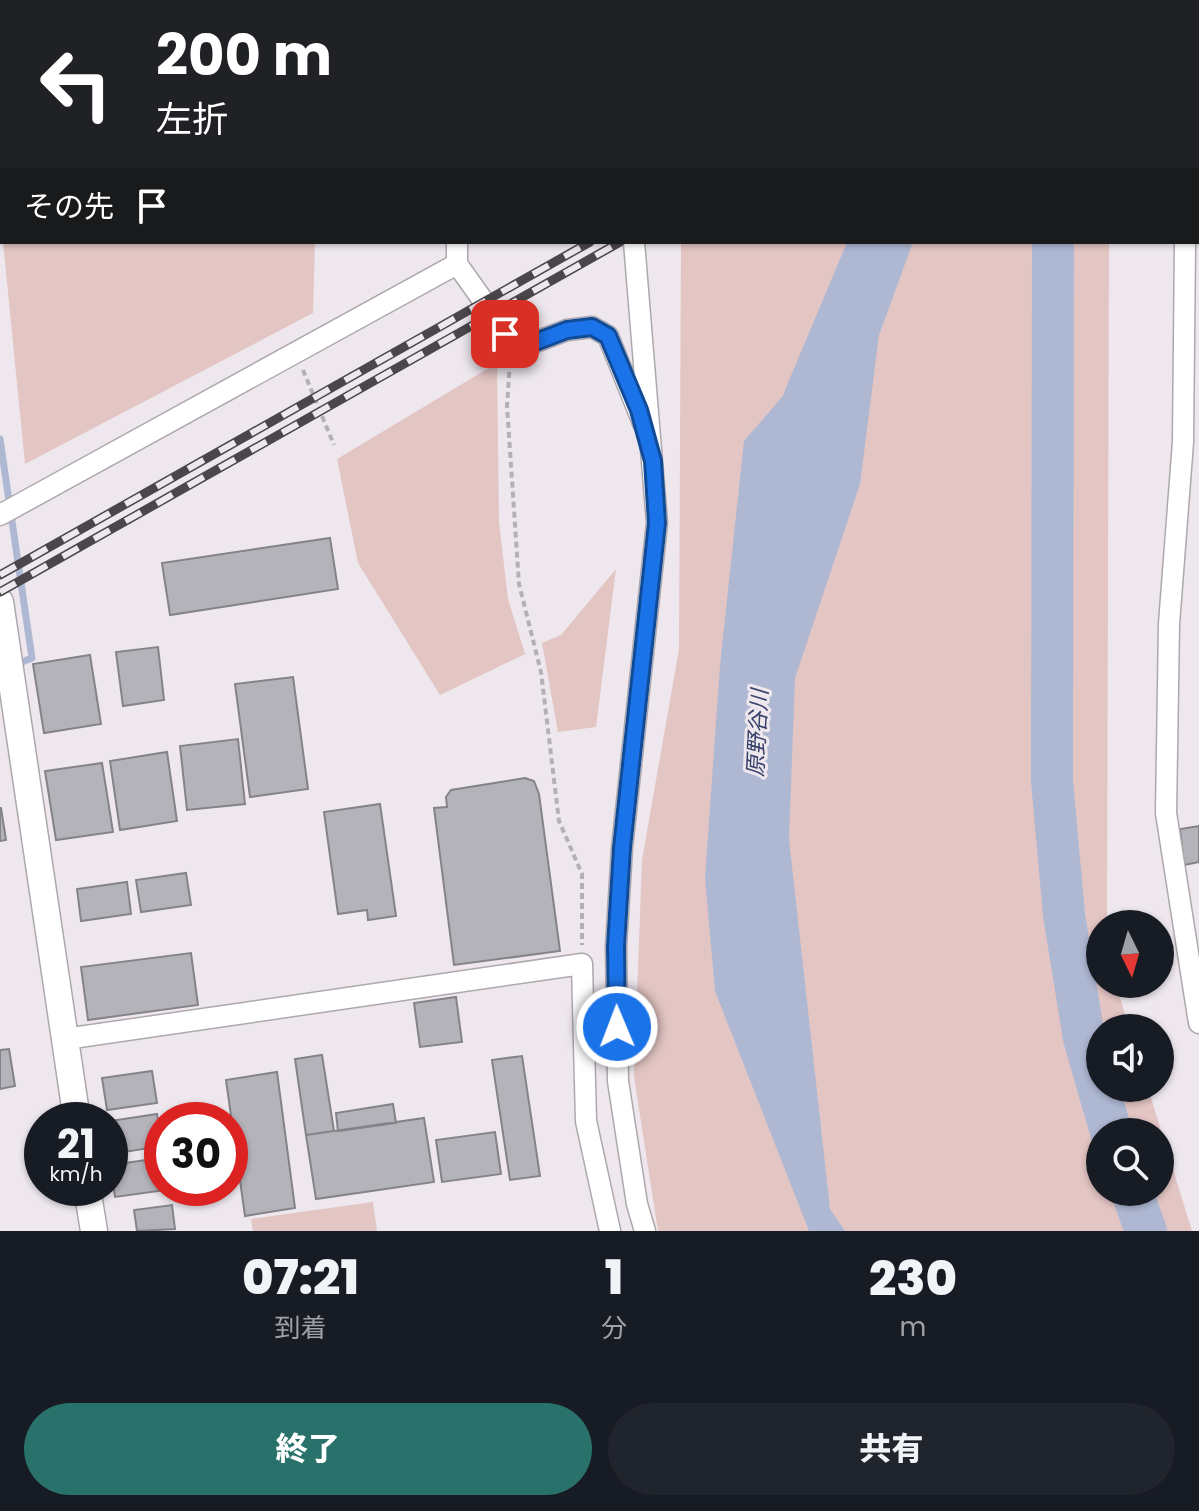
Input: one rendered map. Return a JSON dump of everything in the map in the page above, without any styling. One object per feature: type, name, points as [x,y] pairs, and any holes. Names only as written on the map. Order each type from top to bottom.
[{"type":"street","points":[[457,244],[457,264],[514,344],[525,346],[567,330],[592,327],[608,336],[639,410],[653,461]]},
{"type":"street","points":[[634,244],[657,523],[622,848],[616,946],[618,1081],[637,1204],[645,1231]]},
{"type":"street","points":[[1185,244],[1183,442],[1169,624],[1166,813],[1199,1023]]},
{"type":"street","points":[[0,515],[457,264]]},
{"type":"street","points":[[0,602],[2,646],[74,1102]]},
{"type":"street","points":[[65,1039],[582,964],[586,1121],[610,1231]]},
{"type":"street","points":[[90,1206],[94,1231]]},
{"type":"path","points":[[514,344],[507,406],[519,584],[541,672],[559,821],[582,874],[582,964]]},
{"type":"path","points":[[296,353],[334,445]]},
{"type":"shaded area","points":[[3,244],[315,244],[313,313],[25,464]]},
{"type":"shaded area","points":[[681,244],[1109,244],[1107,910],[1086,910],[1086,998],[1120,998],[1125,1014],[1086,1014],[1086,1102],[1152,1102],[1157,1118],[1086,1118],[1086,1206],[1174,1206],[1174,1172],[1192,1231],[658,1231],[634,1077],[642,860],[679,649]]},
{"type":"shaded area","points":[[497,363],[499,522],[508,599],[525,654],[440,695],[358,563],[337,459]]},
{"type":"shaded area","points":[[616,569],[596,727],[558,732],[542,643],[561,635]]},
{"type":"shaded area","points":[[373,1202],[377,1231],[253,1231],[251,1219]]},
{"type":"water","points":[[854,244],[912,244],[879,335],[860,484],[795,678],[789,839],[830,1209],[845,1231],[809,1231],[715,991],[705,878],[720,665],[744,441],[833,338]]},
{"type":"building","points":[[330,538],[338,589],[170,615],[162,563]]},
{"type":"building","points":[[158,647],[164,700],[123,706],[116,652]]},
{"type":"building","points":[[90,655],[101,724],[44,733],[33,664]]},
{"type":"building","points":[[293,677],[308,789],[250,797],[235,684]]},
{"type":"building","points":[[238,739],[245,804],[187,810],[180,746]]},
{"type":"building","points":[[167,752],[177,821],[120,830],[110,761]]},
{"type":"building","points":[[102,763],[113,832],[56,840],[45,771]]},
{"type":"building","points":[[525,778],[534,781],[539,794],[560,951],[454,965],[434,808],[447,807],[446,797],[451,790]]},
{"type":"building","points":[[380,804],[396,916],[368,920],[367,910],[338,914],[324,812]]},
{"type":"building","points":[[0,808],[6,840],[0,841]]},
{"type":"building","points":[[1199,826],[1199,862],[1184,865],[1180,829]]},
{"type":"building","points":[[186,873],[191,905],[141,912],[136,880]]},
{"type":"building","points":[[127,882],[131,914],[81,921],[77,889]]},
{"type":"building","points":[[191,953],[198,1005],[88,1020],[81,967]]},
{"type":"building","points":[[456,997],[462,1042],[420,1047],[414,1003]]},
{"type":"building","points":[[9,1049],[15,1086],[0,1089],[0,1050]]},
{"type":"building","points":[[322,1055],[334,1131],[306,1135],[295,1059]]},
{"type":"building","points":[[522,1056],[540,1176],[510,1180],[492,1060]]},
{"type":"building","points":[[152,1071],[157,1102],[128,1107],[128,1102],[106,1102],[102,1078]]},
{"type":"building","points":[[277,1072],[295,1208],[245,1216],[244,1206],[248,1206],[248,1102],[229,1102],[226,1080]]},
{"type":"building","points":[[393,1104],[396,1123],[338,1131],[336,1113]]},
{"type":"building","points":[[144,1116],[144,1149],[128,1151],[128,1118]]},
{"type":"building","points":[[424,1118],[434,1182],[316,1199],[306,1135]]},
{"type":"building","points":[[495,1132],[501,1174],[442,1182],[436,1140]]},
{"type":"building","points":[[144,1160],[144,1193],[128,1195],[128,1163]]},
{"type":"building","points":[[172,1206],[175,1229],[137,1231],[134,1210]]},
{"type":"waterway","name":"原野谷川","points":[[804,399],[869,244]]},
{"type":"waterway","name":"原野谷川","points":[[1053,244],[1052,781],[1064,915],[1084,1038],[1107,1118]]},
{"type":"waterway","points":[[0,439],[32,658],[17,664]]},
{"type":"waterway","name":"原野谷川","points":[[1137,1206],[1146,1231]]},
{"type":"railway","points":[[0,575],[586,244]]},
{"type":"railway","points":[[0,592],[616,244]]},
{"type":"route","points":[[505,334],[514,344],[525,346],[567,330],[592,327],[608,336],[639,410],[653,461],[657,523],[622,848],[616,946],[617,1027]]}]
